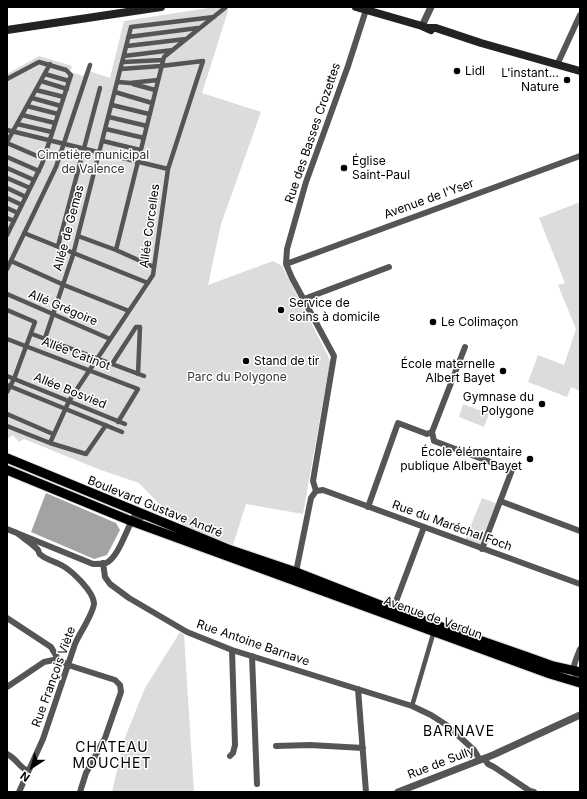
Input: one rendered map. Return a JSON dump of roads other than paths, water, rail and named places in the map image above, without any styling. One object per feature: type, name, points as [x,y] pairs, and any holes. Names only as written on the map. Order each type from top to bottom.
[{"type":"main road","points":[[7,30],[161,7]]},
{"type":"main road","points":[[356,7],[425,27],[443,35],[469,42],[481,43],[580,71]]},
{"type":"main road","name":"Boulevard Gustave André","points":[[7,458],[279,574]]},
{"type":"main road","name":"Boulevard Gustave André","points":[[7,470],[132,519],[231,554],[296,572]]},
{"type":"main road","name":"Avenue de Verdun","points":[[296,572],[434,631],[550,674],[580,682]]},
{"type":"main road","name":"Avenue de Verdun","points":[[279,574],[553,666],[576,671]]},
{"type":"street","points":[[116,250],[164,57],[226,7]]},
{"type":"street","points":[[425,27],[431,7]]},
{"type":"street","name":"Rue des Basses Crozettes","points":[[286,264],[287,249],[306,182],[348,66],[366,10]]},
{"type":"street","points":[[557,64],[580,15]]},
{"type":"street","name":"Allée de Gemas","points":[[45,338],[64,285],[78,236],[131,27],[214,17]]},
{"type":"street","points":[[128,37],[200,28]]},
{"type":"street","points":[[126,46],[186,39]]},
{"type":"street","points":[[124,56],[172,50]]},
{"type":"street","points":[[123,62],[163,60]]},
{"type":"street","name":"Allée Corcelles","points":[[50,443],[69,401],[153,275],[168,169],[203,61],[161,66]]},
{"type":"street","points":[[7,79],[39,62],[50,64],[66,70],[71,75],[44,159],[14,221],[8,229],[7,236]]},
{"type":"street","points":[[44,159],[7,143],[50,64]]},
{"type":"street","points":[[7,269],[56,167],[90,65]]},
{"type":"street","points":[[121,69],[161,66]]},
{"type":"street","points":[[45,74],[69,81]]},
{"type":"street","points":[[130,83],[158,80]]},
{"type":"street","points":[[41,81],[67,89]]},
{"type":"street","points":[[118,82],[130,83],[155,90]]},
{"type":"street","points":[[58,246],[100,88]]},
{"type":"street","points":[[36,90],[64,97]]},
{"type":"street","points":[[115,92],[152,103]]},
{"type":"street","points":[[32,98],[61,106]]},
{"type":"street","points":[[112,105],[150,114]]},
{"type":"street","points":[[27,106],[58,114]]},
{"type":"street","points":[[22,115],[55,123]]},
{"type":"street","points":[[109,117],[146,126]]},
{"type":"street","points":[[17,124],[52,132]]},
{"type":"street","points":[[106,129],[144,138]]},
{"type":"street","points":[[7,130],[168,169]]},
{"type":"street","points":[[103,141],[140,150]]},
{"type":"street","name":"Avenue de l'Yser","points":[[286,264],[580,156]]},
{"type":"street","points":[[7,157],[39,171]]},
{"type":"street","points":[[7,168],[34,180]]},
{"type":"street","points":[[7,178],[30,188]]},
{"type":"street","points":[[7,188],[26,197]]},
{"type":"street","points":[[7,198],[22,205]]},
{"type":"street","points":[[7,208],[18,213]]},
{"type":"street","points":[[7,218],[14,221]]},
{"type":"street","points":[[24,233],[148,283]]},
{"type":"street","points":[[78,236],[116,250],[154,267]]},
{"type":"street","points":[[11,261],[64,285],[129,311]]},
{"type":"street","points":[[279,574],[292,574],[296,572],[311,498],[316,491],[313,480],[334,361],[334,356],[286,264]]},
{"type":"street","points":[[304,300],[389,268]]},
{"type":"street","name":"Allé Grégoire","points":[[7,294],[110,339]]},
{"type":"street","points":[[7,310],[35,322],[32,334],[14,379],[8,386],[7,392]]},
{"type":"street","points":[[112,364],[136,327],[140,327],[138,374]]},
{"type":"street","points":[[32,334],[144,376]]},
{"type":"street","name":"Allée Catinot","points":[[7,339],[138,389],[118,422]]},
{"type":"street","points":[[465,347],[432,432],[434,441],[512,470],[482,548]]},
{"type":"street","name":"Allée Bosvied","points":[[7,376],[125,424]]},
{"type":"street","points":[[8,386],[122,432]]},
{"type":"street","points":[[7,414],[54,434]]},
{"type":"street","points":[[368,507],[398,423],[427,434],[432,432]]},
{"type":"street","points":[[7,426],[50,443],[86,454],[106,425]]},
{"type":"street","name":"Rue du Maréchal Foch","points":[[316,491],[323,490],[580,584]]},
{"type":"street","points":[[500,501],[580,531]]},
{"type":"street","points":[[7,529],[93,564],[103,564],[111,559],[115,554],[135,515],[164,524]]},
{"type":"street","points":[[392,613],[424,527]]},
{"type":"street","name":"Rue François Viète","points":[[16,533],[38,550],[40,555],[64,566],[76,576],[92,595],[94,603],[93,609],[80,632],[43,739],[19,792]]},
{"type":"street","name":"Rue Antoine Barnave","points":[[103,564],[105,577],[107,580],[129,598],[187,632],[232,650],[412,706],[448,726],[488,764],[531,792]]},
{"type":"street","points":[[7,618],[50,647],[58,659],[68,665],[115,680],[120,685],[121,692],[106,738],[86,772],[80,792]]},
{"type":"street","points":[[412,706],[434,631]]},
{"type":"street","points":[[580,649],[576,671],[574,674],[580,682]]},
{"type":"street","points":[[230,756],[234,753],[235,745],[232,650]]},
{"type":"street","points":[[252,656],[257,784]]},
{"type":"street","points":[[7,687],[44,662],[58,659]]},
{"type":"street","points":[[358,689],[366,792]]},
{"type":"street","name":"Rue de Sully","points":[[398,792],[482,759],[580,715]]},
{"type":"street","points":[[276,746],[310,745],[363,748]]},
{"type":"street","points":[[7,754],[14,758],[22,768],[28,771]]},
{"type":"place","name":"Lidl","points":[[457,71]]},
{"type":"place","name":"L'instant... Nature","points":[[567,80]]},
{"type":"place","name":"Église Saint-Paul","points":[[344,168]]},
{"type":"place","name":"Service de soins à domicile","points":[[281,310]]},
{"type":"place","name":"Le Colimaçon","points":[[433,322]]},
{"type":"place","name":"Stand de tir","points":[[246,361]]},
{"type":"place","name":"École maternelle Albert Bayet","points":[[503,371]]},
{"type":"place","name":"Gymnase du Polygone","points":[[542,404]]},
{"type":"place","name":"École élémentaire publique Albert Bayet","points":[[530,459]]},
{"type":"district","name":"BARNAVE","points":[[459,732]]},
{"type":"district","name":"CHATEAU MOUCHET","points":[[112,756]]},
{"type":"park label","name":"Cimetière municipal de Valence","points":[[93,162]]},
{"type":"park label","name":"Parc du Polygone","points":[[237,377]]}]
